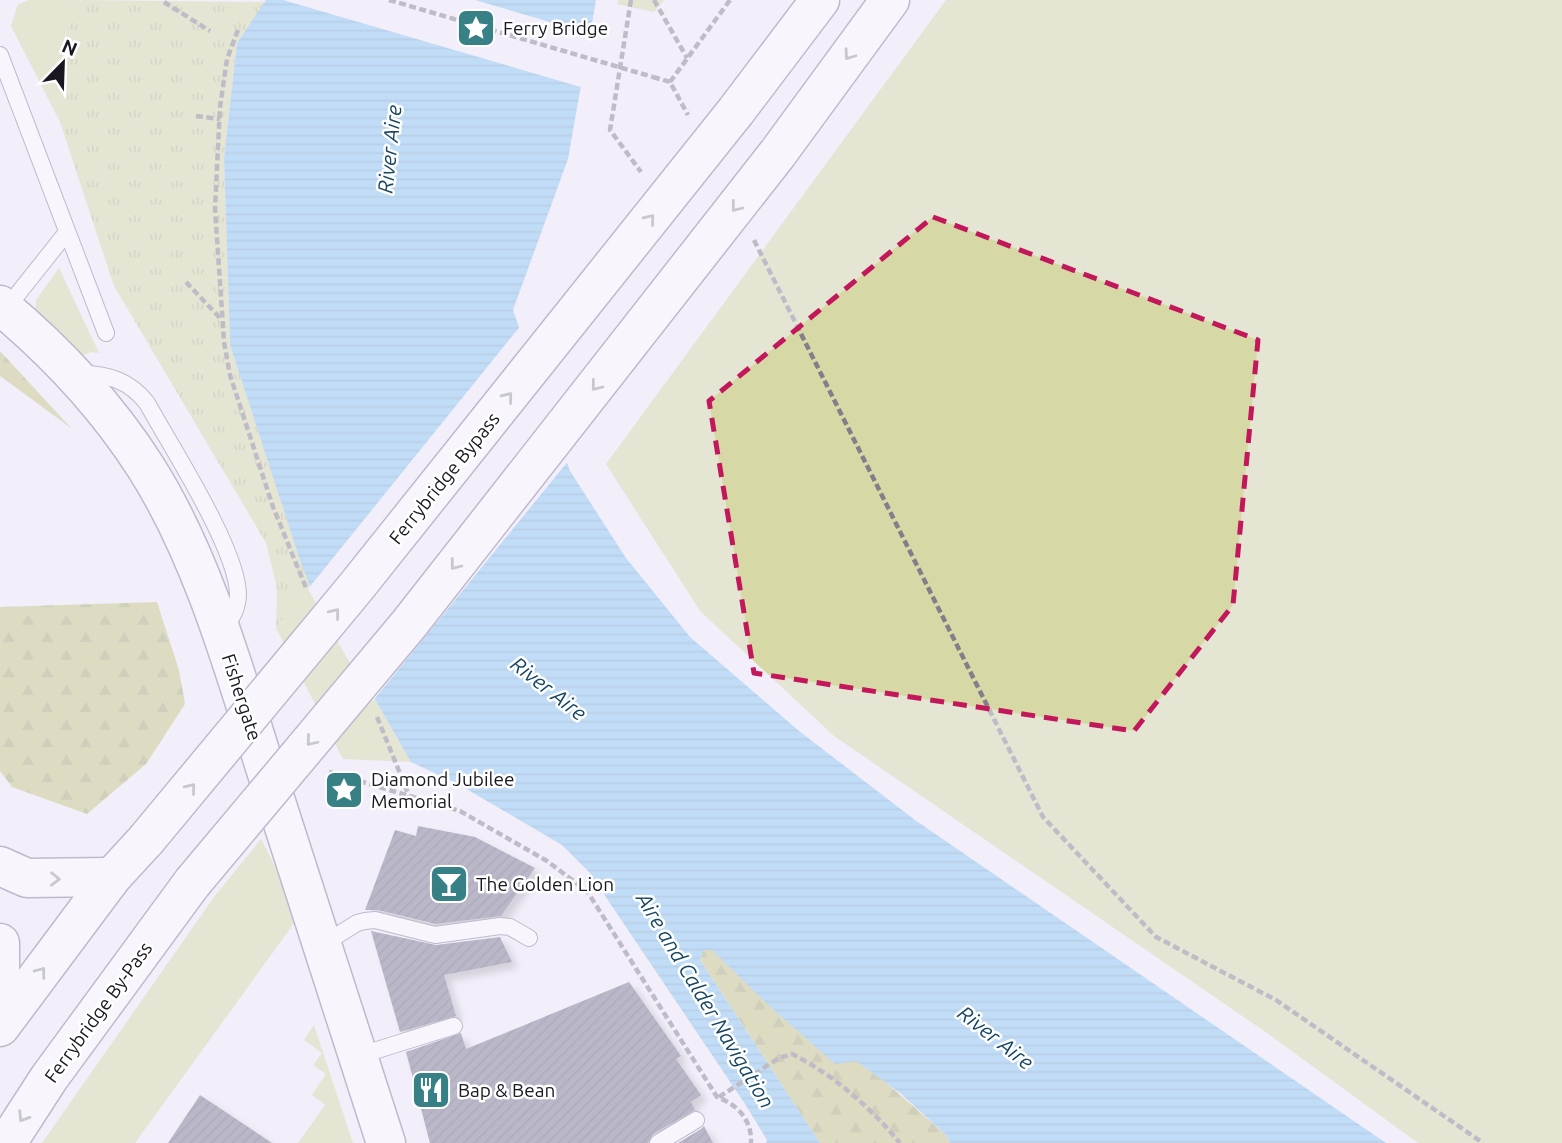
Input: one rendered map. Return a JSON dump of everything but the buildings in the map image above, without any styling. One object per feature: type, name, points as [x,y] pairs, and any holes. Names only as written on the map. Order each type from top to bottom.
[{"type":"main road","name":"Ferrybridge Bypass","points":[[112,877],[146,840],[356,587],[736,111],[820,0]]},
{"type":"main road","name":"Ferrybridge By-Pass","points":[[7,1143],[49,1077],[192,883],[409,624],[778,153],[890,0]]},
{"type":"main road","name":"Fishergate","points":[[3,307],[71,372],[101,406],[146,467],[184,540],[221,633],[386,1143]]},
{"type":"main road","points":[[0,866],[27,878],[112,877]]},
{"type":"main road","points":[[0,1027],[112,877]]},
{"type":"main road","points":[[0,943],[0,985]]},
{"type":"lane","points":[[0,55],[106,333]]},
{"type":"lane","points":[[3,307],[67,232]]},
{"type":"lane","points":[[322,945],[357,923],[375,920],[435,935],[500,926],[520,931],[529,938]]},
{"type":"lane","points":[[358,1056],[454,1026]]},
{"type":"lane","points":[[658,1143],[696,1120]]},
{"type":"path","points":[[389,0],[670,82],[694,127]]},
{"type":"path","points":[[631,0],[610,130],[642,174]]},
{"type":"path","points":[[654,0],[687,58]]},
{"type":"path","points":[[670,82],[730,0]]},
{"type":"path","points":[[164,2],[210,31]]},
{"type":"path","points":[[238,30],[227,59],[220,119],[215,208],[222,320],[230,376],[273,507],[310,597]]},
{"type":"path","points":[[195,116],[220,119]]},
{"type":"path","points":[[750,231],[1042,817],[1156,937],[1276,999],[1483,1143]]},
{"type":"path","points":[[186,282],[222,320]]},
{"type":"path","points":[[370,704],[384,728],[410,798]]},
{"type":"path","points":[[326,771],[460,811],[547,860],[587,891],[717,1097],[734,1103],[751,1129],[751,1143]]},
{"type":"path","points":[[724,1094],[779,1058],[792,1054],[808,1062],[876,1114],[900,1143]]},
{"type":"highlighted area","points":[[933,217],[1258,340],[1233,605],[1134,731],[754,673],[709,401]]},
{"type":"green space","points":[[29,0],[81,0],[56,58],[60,122],[11,26],[18,4]]},
{"type":"green space","points":[[81,0],[266,2],[237,43],[224,158],[230,345],[310,586],[276,628],[277,588],[266,543],[114,286],[60,122],[56,58]]},
{"type":"green space","points":[[618,0],[664,0],[654,12],[617,4]]},
{"type":"green space","points":[[946,0],[1562,0],[1562,1143],[1418,1143],[1267,1033],[834,736],[700,611],[606,464]]},
{"type":"green space","points":[[59,268],[99,353],[91,352],[74,360],[35,314],[36,300]]},
{"type":"green space","points":[[0,351],[71,428],[0,376]]},
{"type":"green space","points":[[310,586],[411,762],[343,759],[276,628]]},
{"type":"green space","points":[[157,602],[179,670],[185,704],[146,764],[87,814],[12,787],[0,771],[0,607]]},
{"type":"green space","points":[[261,839],[300,915],[135,1143],[42,1143],[214,897]]},
{"type":"green space","points":[[703,950],[712,950],[874,1072],[945,1134],[950,1143],[820,1143],[700,960]]},
{"type":"green space","points":[[314,1025],[353,1143],[298,1143],[325,1105],[312,1095],[326,1074],[313,1065],[322,1053],[304,1040]]},
{"type":"water","points":[[266,0],[596,0],[568,159],[513,310],[570,471],[626,558],[690,637],[799,731],[915,820],[1386,1143],[950,1143],[945,1134],[900,1093],[856,1061],[835,1064],[767,1004],[712,950],[703,950],[700,960],[820,1143],[766,1143],[767,1140],[745,1104],[589,872],[562,845],[458,784],[411,762],[310,586],[230,345],[224,158],[237,43]]},
{"type":"pier","name":"Ferry Bridge","points":[[283,0],[475,0],[594,35],[584,88]]},
{"type":"pier","points":[[522,324],[569,460],[372,702],[308,589]]},
{"type":"place","name":"Ferry Bridge","points":[[476,28]]},
{"type":"place","name":"Diamond Jubilee Memorial","points":[[344,790]]},
{"type":"place","name":"The Golden Lion","points":[[449,884]]},
{"type":"place","name":"Bap & Bean","points":[[431,1090]]},
{"type":"water label","name":"River Aire","points":[[389,149]]},
{"type":"water label","name":"River Aire","points":[[549,688]]},
{"type":"water label","name":"Aire and Calder Navigation","points":[[706,1000]]},
{"type":"water label","name":"River Aire","points":[[996,1037]]}]
